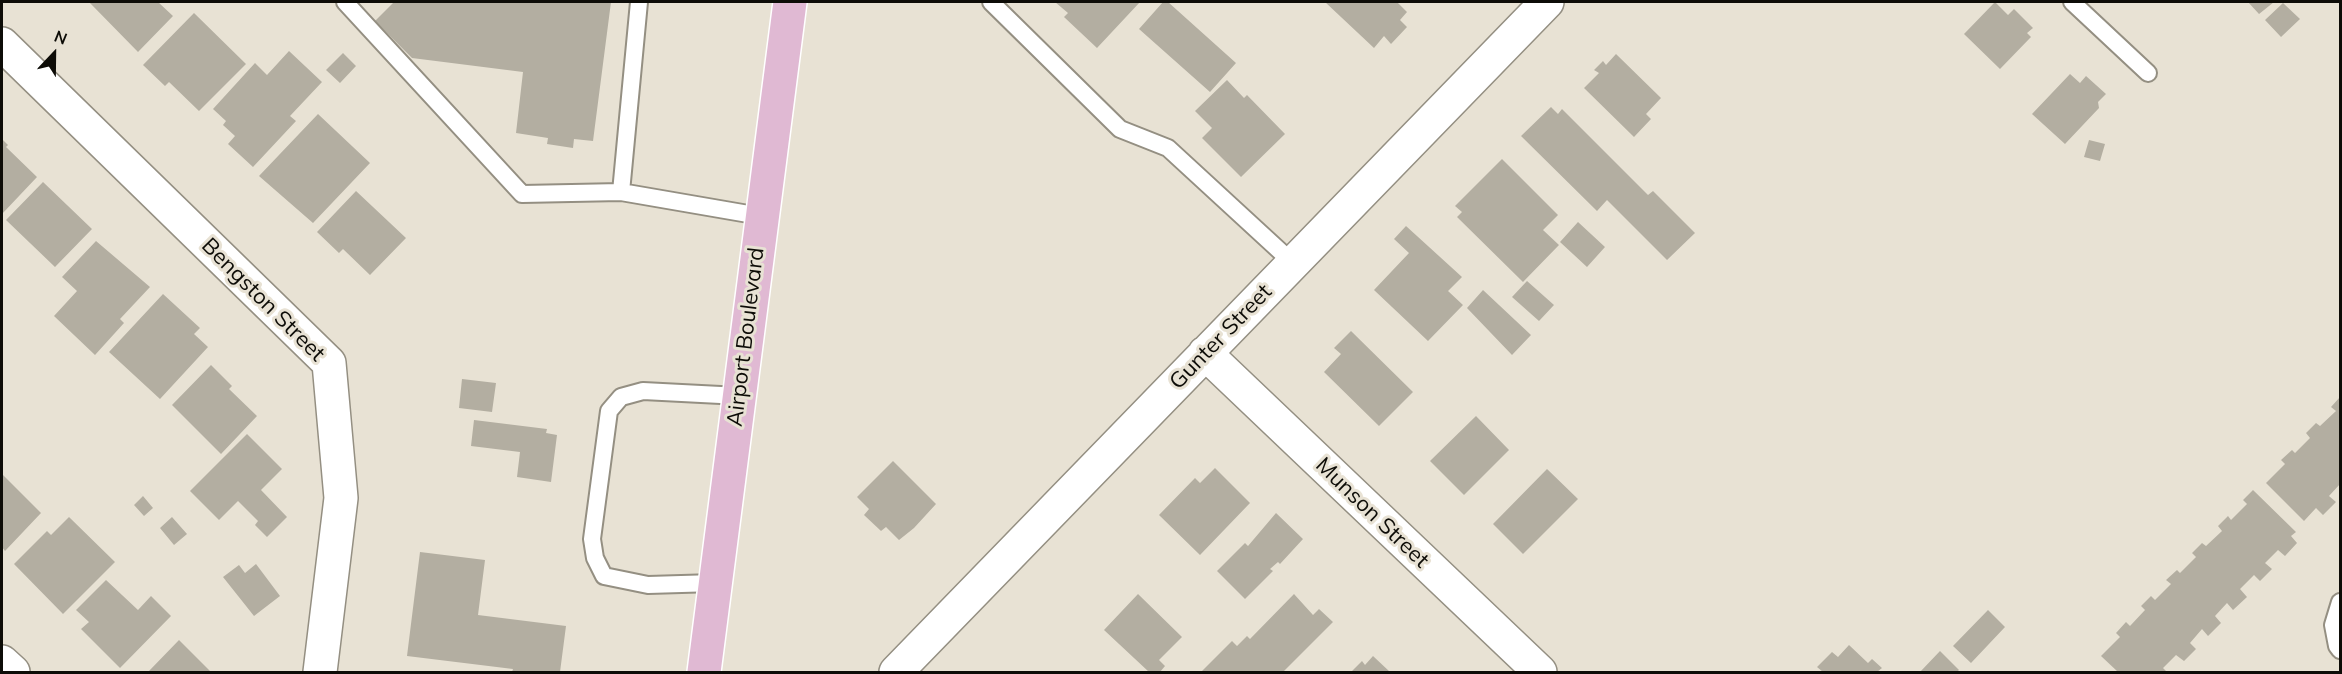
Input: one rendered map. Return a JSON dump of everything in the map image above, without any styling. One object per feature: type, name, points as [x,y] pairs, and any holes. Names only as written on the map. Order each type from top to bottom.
[{"type":"main road","name":"Airport Boulevard","points":[[704,672],[740,396],[760,216],[790,2]]},
{"type":"street","name":"Gunter Street","points":[[896,672],[1547,2]]},
{"type":"street","name":"Bengston Street","points":[[2,44],[329,363],[341,498],[320,672]]},
{"type":"street","name":"Munson Street","points":[[1205,353],[1540,672]]},
{"type":"street","points":[[2,662],[13,672]]},
{"type":"lane","points":[[345,2],[522,194],[621,192],[760,216]]},
{"type":"lane","points":[[621,192],[639,2]]},
{"type":"lane","points":[[991,2],[1120,129],[1168,148],[1293,263]]},
{"type":"lane","points":[[2072,2],[2148,73]]},
{"type":"lane","points":[[715,583],[648,585],[604,576],[595,558],[592,539],[609,411],[621,397],[643,391],[740,396]]},
{"type":"lane","points":[[2340,602],[2333,625],[2340,650]]},
{"type":"building","points":[[89,2],[158,2],[173,16],[138,52]]},
{"type":"building","points":[[394,2],[611,2],[593,141],[574,139],[573,148],[547,144],[548,138],[516,133],[523,72],[412,58],[375,21]]},
{"type":"building","points":[[1055,2],[1140,2],[1097,48],[1064,17],[1068,13]]},
{"type":"building","points":[[1163,2],[1168,2],[1236,63],[1210,92],[1139,29]]},
{"type":"building","points":[[1325,2],[1397,2],[1407,12],[1400,20],[1407,27],[1391,44],[1384,36],[1374,48]]},
{"type":"building","points":[[1995,2],[2008,15],[2014,9],[2033,28],[2027,33],[2031,37],[2000,69],[1964,34]]},
{"type":"building","points":[[2248,2],[2274,2],[2259,14]]},
{"type":"building","points":[[2283,3],[2300,19],[2281,37],[2265,20]]},
{"type":"building","points":[[194,13],[246,64],[199,111],[169,82],[165,86],[143,65]]},
{"type":"building","points":[[289,51],[322,82],[290,116],[296,121],[253,167],[228,144],[235,136],[223,125],[226,121],[213,109],[255,63],[267,75]]},
{"type":"building","points":[[343,53],[356,66],[340,83],[326,70]]},
{"type":"building","points":[[1616,54],[1661,98],[1646,114],[1651,119],[1634,137],[1584,88],[1599,73],[1594,70],[1603,61],[1606,65]]},
{"type":"building","points":[[2070,74],[2080,83],[2086,76],[2106,94],[2098,102],[2099,108],[2065,144],[2032,114]]},
{"type":"building","points":[[1227,80],[1244,98],[1247,95],[1285,134],[1241,177],[1202,138],[1212,128],[1195,111]]},
{"type":"building","points":[[1551,107],[1558,114],[1562,109],[1648,195],[1653,191],[1695,233],[1667,260],[1607,200],[1597,211],[1521,136]]},
{"type":"building","points":[[318,114],[370,163],[313,223],[259,176]]},
{"type":"building","points":[[2,139],[8,145],[6,147],[37,177],[2,214]]},
{"type":"building","points":[[2089,140],[2105,144],[2100,161],[2084,157]]},
{"type":"building","points":[[1502,159],[1558,215],[1543,230],[1559,245],[1523,282],[1457,217],[1462,212],[1455,206]]},
{"type":"building","points":[[43,182],[92,229],[55,267],[6,220]]},
{"type":"building","points":[[356,191],[406,238],[370,275],[343,249],[339,253],[317,232]]},
{"type":"building","points":[[1578,222],[1605,247],[1587,267],[1560,242]]},
{"type":"building","points":[[1406,226],[1462,277],[1448,291],[1463,305],[1428,341],[1374,290],[1409,253],[1394,239]]},
{"type":"building","points":[[96,241],[150,287],[120,319],[124,323],[95,355],[54,316],[77,291],[62,277]]},
{"type":"building","points":[[1527,281],[1554,305],[1539,321],[1512,297]]},
{"type":"building","points":[[1483,290],[1531,335],[1512,355],[1467,308]]},
{"type":"building","points":[[163,294],[200,328],[194,334],[208,347],[160,399],[109,352]]},
{"type":"building","points":[[1351,331],[1413,392],[1379,426],[1324,372],[1341,354],[1334,348]]},
{"type":"building","points":[[211,365],[232,386],[229,389],[257,416],[221,454],[172,405]]},
{"type":"building","points":[[462,379],[496,383],[492,412],[459,408]]},
{"type":"building","points":[[2340,397],[2340,484],[2329,496],[2336,502],[2323,515],[2316,508],[2304,521],[2266,483],[2285,464],[2281,460],[2292,450],[2295,453],[2310,438],[2306,433],[2316,423],[2320,426],[2336,411],[2331,407]]},
{"type":"building","points":[[1476,416],[1509,450],[1464,495],[1430,461]]},
{"type":"building","points":[[474,420],[547,429],[546,433],[557,435],[551,482],[517,477],[520,452],[471,446]]},
{"type":"building","points":[[247,434],[282,469],[261,490],[287,517],[267,537],[255,525],[258,521],[238,501],[219,520],[190,491]]},
{"type":"building","points":[[893,461],[936,504],[914,528],[899,540],[886,527],[881,531],[864,515],[869,509],[857,497]]},
{"type":"building","points":[[1215,468],[1250,503],[1200,555],[1159,515],[1195,478],[1200,483]]},
{"type":"building","points":[[1547,469],[1578,499],[1523,554],[1493,524]]},
{"type":"building","points":[[2,474],[41,513],[5,551],[2,547]]},
{"type":"building","points":[[2253,490],[2296,532],[2291,536],[2297,543],[2285,556],[2278,550],[2265,563],[2272,569],[2260,581],[2254,575],[2240,589],[2247,597],[2233,610],[2227,603],[2215,616],[2221,623],[2208,636],[2202,629],[2190,643],[2196,649],[2184,661],[2176,655],[2163,668],[2167,672],[2118,672],[2101,656],[2120,637],[2116,633],[2126,622],[2130,626],[2145,610],[2141,606],[2151,596],[2155,600],[2171,584],[2166,580],[2177,570],[2180,573],[2196,557],[2192,553],[2202,543],[2206,546],[2222,531],[2218,526],[2228,516],[2231,520],[2247,504],[2243,500]]},
{"type":"building","points":[[143,496],[153,508],[144,516],[134,505]]},
{"type":"building","points":[[1276,513],[1303,539],[1280,564],[1278,562],[1270,569],[1273,571],[1245,599],[1217,571],[1245,543],[1248,546]]},
{"type":"building","points":[[69,517],[115,562],[63,614],[14,564],[47,531],[51,535]]},
{"type":"building","points":[[172,517],[187,534],[174,545],[160,528]]},
{"type":"building","points":[[420,552],[485,560],[478,615],[566,626],[560,672],[512,672],[513,669],[407,656]]},
{"type":"building","points":[[256,564],[280,596],[254,616],[223,577],[239,565],[245,573]]},
{"type":"building","points":[[106,580],[138,610],[151,596],[171,616],[120,668],[81,629],[89,622],[76,610]]},
{"type":"building","points":[[1138,594],[1182,637],[1159,660],[1165,666],[1160,672],[1149,672],[1104,630]]},
{"type":"building","points":[[1294,594],[1313,615],[1319,609],[1333,622],[1283,672],[1201,672],[1232,641],[1237,646],[1247,636],[1250,639]]},
{"type":"building","points":[[1988,610],[2005,627],[1971,663],[1953,646]]},
{"type":"building","points":[[179,640],[211,672],[149,671]]},
{"type":"building","points":[[1849,645],[1868,663],[1872,659],[1882,668],[1877,672],[1823,672],[1817,667],[1832,652],[1838,657]]},
{"type":"building","points":[[1940,651],[1959,670],[1957,672],[1920,672]]},
{"type":"building","points":[[1373,656],[1390,672],[1351,672],[1362,661],[1365,665]]}]
